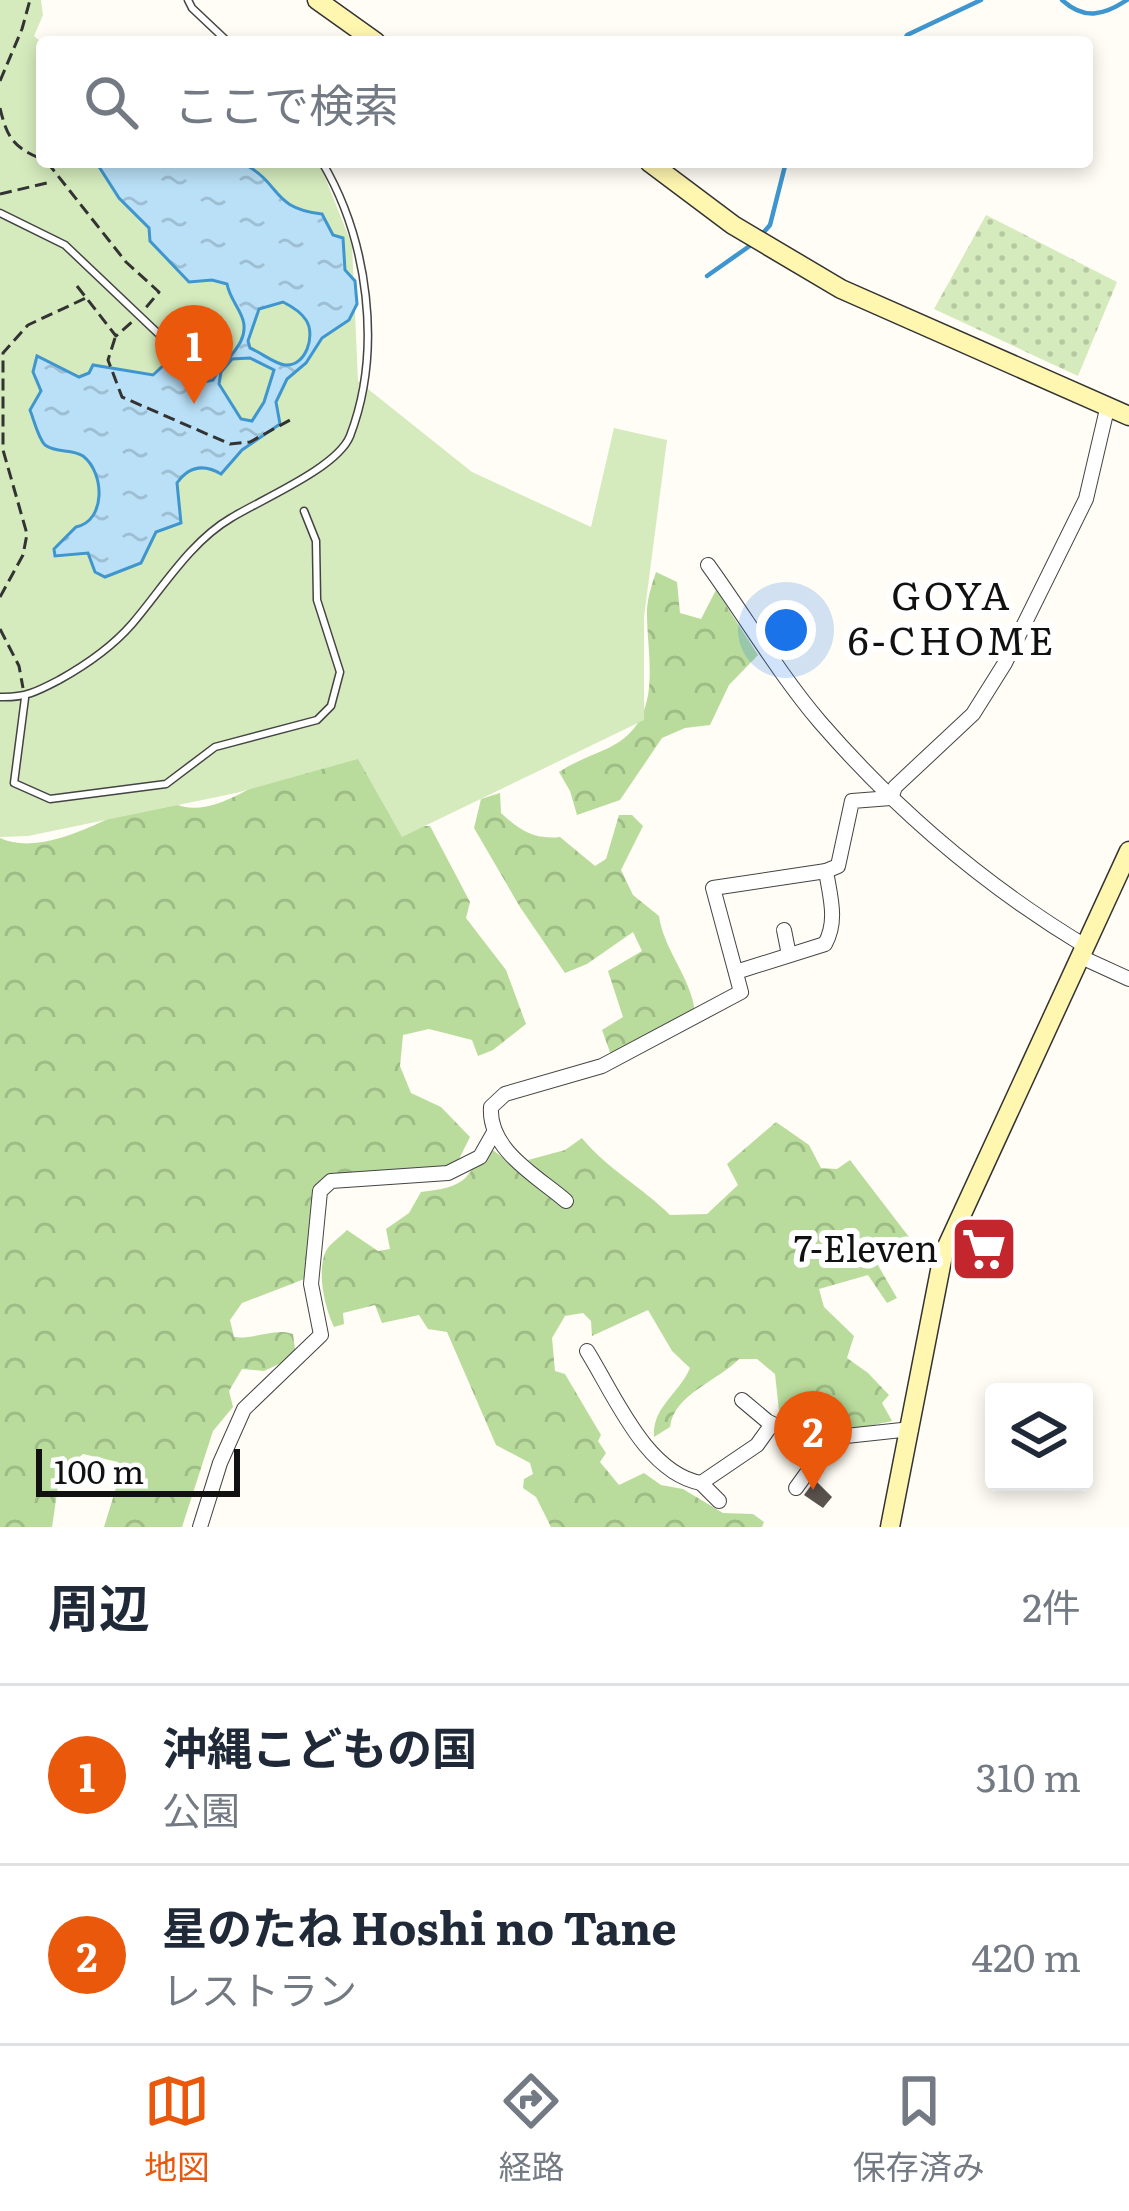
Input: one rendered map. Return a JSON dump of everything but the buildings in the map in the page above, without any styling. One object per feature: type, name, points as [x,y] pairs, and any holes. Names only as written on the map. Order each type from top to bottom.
[{"type":"street","points":[[317,0],[368,36]]},
{"type":"street","points":[[657,168],[756,240],[893,314],[1129,416]]},
{"type":"street","points":[[891,798],[895,787],[973,714],[1005,663],[1086,500],[1107,409]]},
{"type":"street","points":[[708,565],[818,719],[891,798],[1024,910],[1129,979]]},
{"type":"street","points":[[200,1527],[220,1462],[244,1409],[321,1335],[311,1284],[320,1191],[332,1181],[448,1173],[480,1157],[493,1134],[491,1108],[505,1094],[602,1066],[741,992],[713,888],[838,866],[852,801],[891,798]]},
{"type":"street","points":[[890,1527],[943,1255],[1129,851]]},
{"type":"street","points":[[736,972],[825,944],[833,913],[826,871]]},
{"type":"street","points":[[784,930],[789,956]]},
{"type":"street","points":[[493,1134],[508,1153],[566,1202]]},
{"type":"street","points":[[587,1351],[656,1461],[681,1479],[701,1483],[719,1501]]},
{"type":"street","points":[[742,1400],[772,1424],[810,1443],[826,1445]]},
{"type":"street","points":[[701,1483],[758,1445],[772,1424]]},
{"type":"street","points":[[796,1488],[826,1445],[846,1436],[910,1429]]},
{"type":"lane","points":[[188,0],[222,36]]},
{"type":"lane","points":[[0,697],[25,698],[105,650],[224,522],[328,464],[349,439],[363,367],[365,299],[350,219],[325,168]]},
{"type":"lane","points":[[0,213],[65,245],[165,340]]},
{"type":"lane","points":[[25,698],[14,783],[50,799],[166,784],[215,747],[317,720],[332,706],[340,672],[316,600],[316,541],[304,511]]},
{"type":"path","points":[[0,80],[30,0]]},
{"type":"path","points":[[0,108],[16,148],[36,157]]},
{"type":"path","points":[[50,168],[126,262],[159,292],[116,336],[108,360],[122,398],[230,444],[250,442],[290,420]]},
{"type":"path","points":[[0,194],[51,182]]},
{"type":"path","points":[[77,286],[116,336]]},
{"type":"path","points":[[0,597],[23,555],[27,534],[3,450],[4,353],[28,325],[88,297]]},
{"type":"path","points":[[0,629],[22,676],[25,698]]},
{"type":"green space","points":[[0,0],[41,0],[43,15],[34,36],[36,168],[321,168],[352,245],[358,381],[472,472],[591,527],[614,428],[667,440],[644,617],[644,720],[402,837],[358,759],[236,793],[28,836],[0,837]]},
{"type":"green space","points":[[986,215],[1117,282],[1078,376],[934,309]]},
{"type":"green space","points":[[656,572],[677,582],[680,613],[701,619],[716,590],[758,655],[729,685],[710,725],[685,728],[662,738],[620,800],[577,815],[559,772],[619,742],[642,715],[650,681],[647,609]]},
{"type":"green space","points":[[347,718],[401,826],[430,826],[470,902],[466,918],[506,970],[526,1024],[478,1056],[472,1040],[429,1029],[403,1035],[400,1066],[411,1093],[441,1107],[470,1137],[452,1173],[316,1187],[307,1278],[242,1303],[230,1320],[234,1337],[293,1334],[296,1356],[264,1371],[242,1369],[229,1391],[233,1407],[213,1431],[182,1527],[104,1527],[118,1462],[83,1454],[60,1473],[52,1527],[0,1527],[0,838],[38,843],[58,838],[159,795],[185,807],[225,801],[270,776]]},
{"type":"green space","points":[[500,793],[501,813],[514,824],[535,835],[560,837],[595,866],[606,859],[619,815],[632,815],[643,826],[621,870],[633,895],[659,916],[695,1012],[611,1055],[602,1030],[623,1017],[608,971],[642,951],[633,932],[587,964],[565,973],[474,828],[481,799]]},
{"type":"green space","points":[[776,1122],[809,1145],[821,1168],[837,1169],[850,1160],[909,1237],[875,1260],[897,1298],[887,1303],[868,1275],[819,1289],[824,1307],[854,1336],[847,1358],[889,1395],[882,1403],[892,1421],[832,1436],[808,1431],[779,1411],[775,1374],[757,1359],[739,1359],[688,1397],[670,1427],[654,1437],[657,1417],[690,1368],[672,1351],[648,1310],[592,1336],[591,1321],[583,1313],[565,1316],[552,1338],[555,1371],[565,1374],[601,1435],[598,1441],[606,1453],[600,1462],[619,1485],[644,1473],[723,1513],[753,1514],[764,1522],[762,1527],[551,1527],[536,1497],[523,1488],[524,1479],[533,1474],[530,1463],[496,1445],[447,1332],[428,1329],[419,1315],[382,1323],[375,1305],[343,1313],[344,1324],[334,1327],[322,1281],[329,1247],[347,1230],[378,1251],[390,1249],[386,1229],[409,1213],[421,1192],[463,1180],[484,1143],[567,1208],[571,1200],[528,1160],[565,1150],[582,1138],[670,1215],[707,1214],[738,1185],[727,1164]]},
{"type":"water","points":[[100,168],[250,168],[294,207],[322,214],[333,235],[343,238],[345,270],[355,281],[357,304],[349,320],[322,338],[306,363],[287,379],[276,402],[280,424],[242,450],[221,474],[203,468],[187,473],[177,483],[181,523],[156,532],[141,563],[105,577],[95,572],[88,553],[55,556],[54,549],[93,516],[98,484],[83,456],[50,448],[40,438],[30,410],[41,391],[33,372],[37,356],[79,377],[93,365],[153,375],[164,365],[187,379],[206,382],[213,380],[243,337],[241,315],[227,284],[189,282],[150,241],[149,228],[119,198]],"holes":[[[283,302],[296,310],[310,334],[299,361],[285,365],[250,348],[259,309]],[[250,358],[274,370],[252,421],[241,419],[219,384],[221,372],[232,359]]]},
{"type":"waterway","points":[[906,36],[981,0]]},
{"type":"waterway","points":[[1062,0],[1078,11],[1094,14],[1127,0]]},
{"type":"waterway","points":[[763,233],[770,225],[784,168]]},
{"type":"waterway","points":[[707,276],[751,245]]},
{"type":"place","name":"沖縄こどもの国","points":[[194,404]]},
{"type":"place","name":"7-Eleven","points":[[984,1249]]},
{"type":"place","name":"星のたね Hoshi no Tane","points":[[813,1490]]},
{"type":"district","name":"GOYA 6-CHOME","points":[[952,618]]}]
